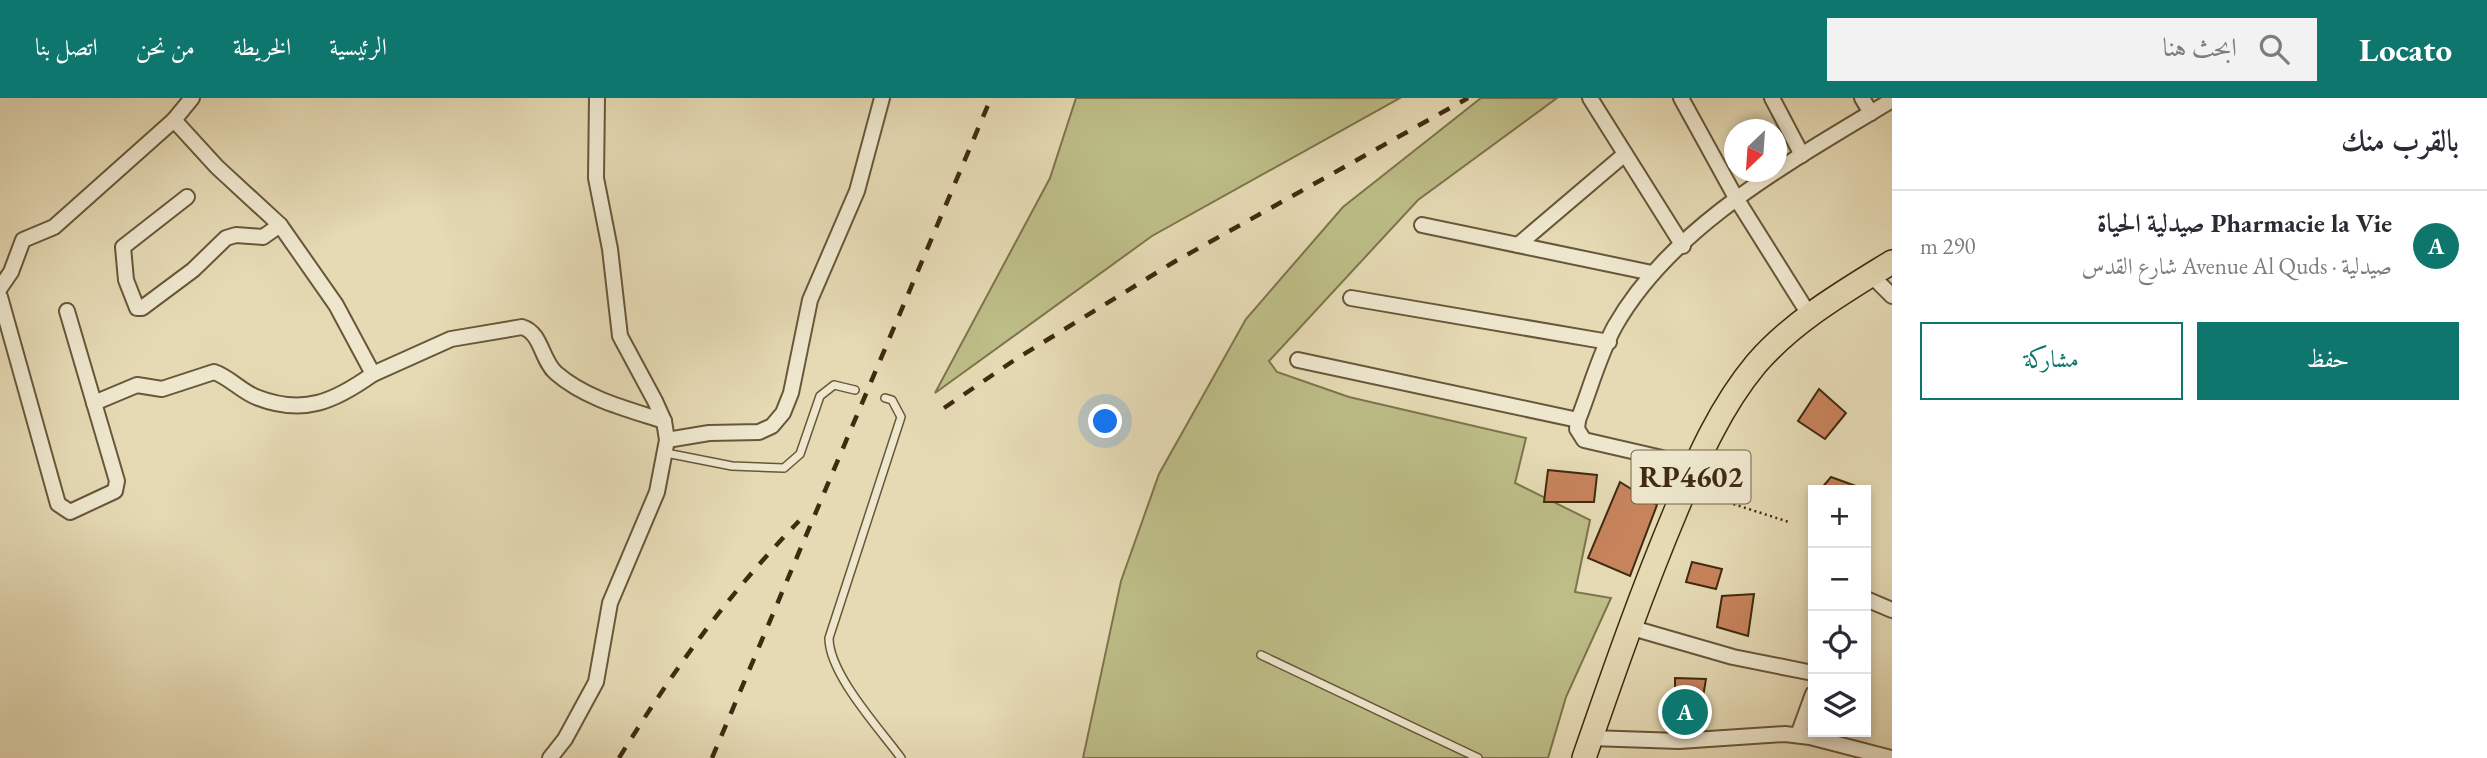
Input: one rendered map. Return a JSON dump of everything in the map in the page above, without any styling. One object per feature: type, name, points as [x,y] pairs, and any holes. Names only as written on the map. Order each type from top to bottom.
[{"type":"main road","name":"RP4602","points":[[1588,748],[1629,627],[1685,489],[1733,397],[1757,364],[1810,316],[1892,262]]},
{"type":"street","points":[[0,288],[12,272],[23,240],[54,227],[174,120],[192,98]]},
{"type":"street","points":[[550,758],[565,739],[596,682],[610,603],[654,499],[666,447],[664,421],[620,336],[610,249],[596,178],[597,98]]},
{"type":"street","points":[[666,447],[709,433],[759,432],[772,426],[783,413],[791,393],[810,300],[858,191],[882,98]]},
{"type":"street","points":[[1590,98],[1683,246]]},
{"type":"street","points":[[1681,98],[1736,198],[1810,316]]},
{"type":"street","points":[[1772,98],[1802,155]]},
{"type":"street","points":[[1862,98],[1871,113]]},
{"type":"street","points":[[1662,458],[1584,440],[1577,429],[1578,420],[1615,327],[1652,273],[1736,198],[1892,100]]},
{"type":"street","points":[[174,120],[217,167],[280,225],[336,304],[373,374]]},
{"type":"street","points":[[1518,245],[1625,155]]},
{"type":"street","points":[[187,197],[124,247],[126,280],[137,308],[142,308],[193,270],[226,238],[236,235],[263,237],[280,225]]},
{"type":"street","points":[[1422,225],[1652,273]]},
{"type":"street","points":[[1871,275],[1892,296]]},
{"type":"street","points":[[0,297],[58,504],[70,512],[117,487],[67,311]]},
{"type":"street","points":[[1351,298],[1608,342]]},
{"type":"street","points":[[94,403],[137,385],[162,389],[214,372],[257,397],[312,405],[344,395],[373,374],[451,339],[522,327],[533,332],[551,368],[566,381],[597,398],[664,421]]},
{"type":"street","points":[[1298,360],[1578,420]]},
{"type":"street","points":[[1871,601],[1892,610]]},
{"type":"street","points":[[1629,627],[1733,657],[1808,672]]},
{"type":"street","points":[[1798,735],[1808,708]]},
{"type":"street","points":[[1588,748],[1798,735],[1888,756],[1892,739]]},
{"type":"lane","points":[[666,447],[732,466],[784,468],[800,454],[820,396],[834,385],[855,390]]},
{"type":"lane","points":[[884,398],[892,400],[901,416],[829,638],[829,653],[850,688],[901,758]]},
{"type":"lane","points":[[1261,655],[1478,758]]},
{"type":"path","points":[[1685,489],[1789,522]]},
{"type":"green space","points":[[1076,98],[1400,98],[1152,236],[935,393],[1050,178]]},
{"type":"green space","points":[[1481,98],[1557,98],[1418,200],[1269,361],[1277,372],[1349,397],[1526,438],[1515,483],[1590,520],[1575,592],[1611,598],[1566,697],[1548,758],[1083,758],[1121,581],[1159,474],[1246,319],[1343,207]]},
{"type":"building","points":[[1819,389],[1846,413],[1825,439],[1798,421]]},
{"type":"building","points":[[1548,470],[1597,475],[1594,502],[1544,502]]},
{"type":"building","points":[[1831,477],[1853,485],[1824,485]]},
{"type":"building","points":[[1620,482],[1657,505],[1630,576],[1588,558]]},
{"type":"building","points":[[1692,562],[1722,569],[1716,589],[1686,582]]},
{"type":"building","points":[[1754,594],[1748,636],[1717,627],[1722,596]]},
{"type":"building","points":[[1675,678],[1706,679],[1698,727],[1667,725],[1668,701],[1675,700]]},
{"type":"railway","points":[[712,758],[991,98]]},
{"type":"railway","points":[[944,408],[1016,359],[1174,262],[1468,98]]},
{"type":"railway","points":[[619,758],[660,694],[724,606],[799,521]]},
{"type":"place","name":"Pharmacie la Vie صيدلية الحياة","points":[[1685,712]]}]
